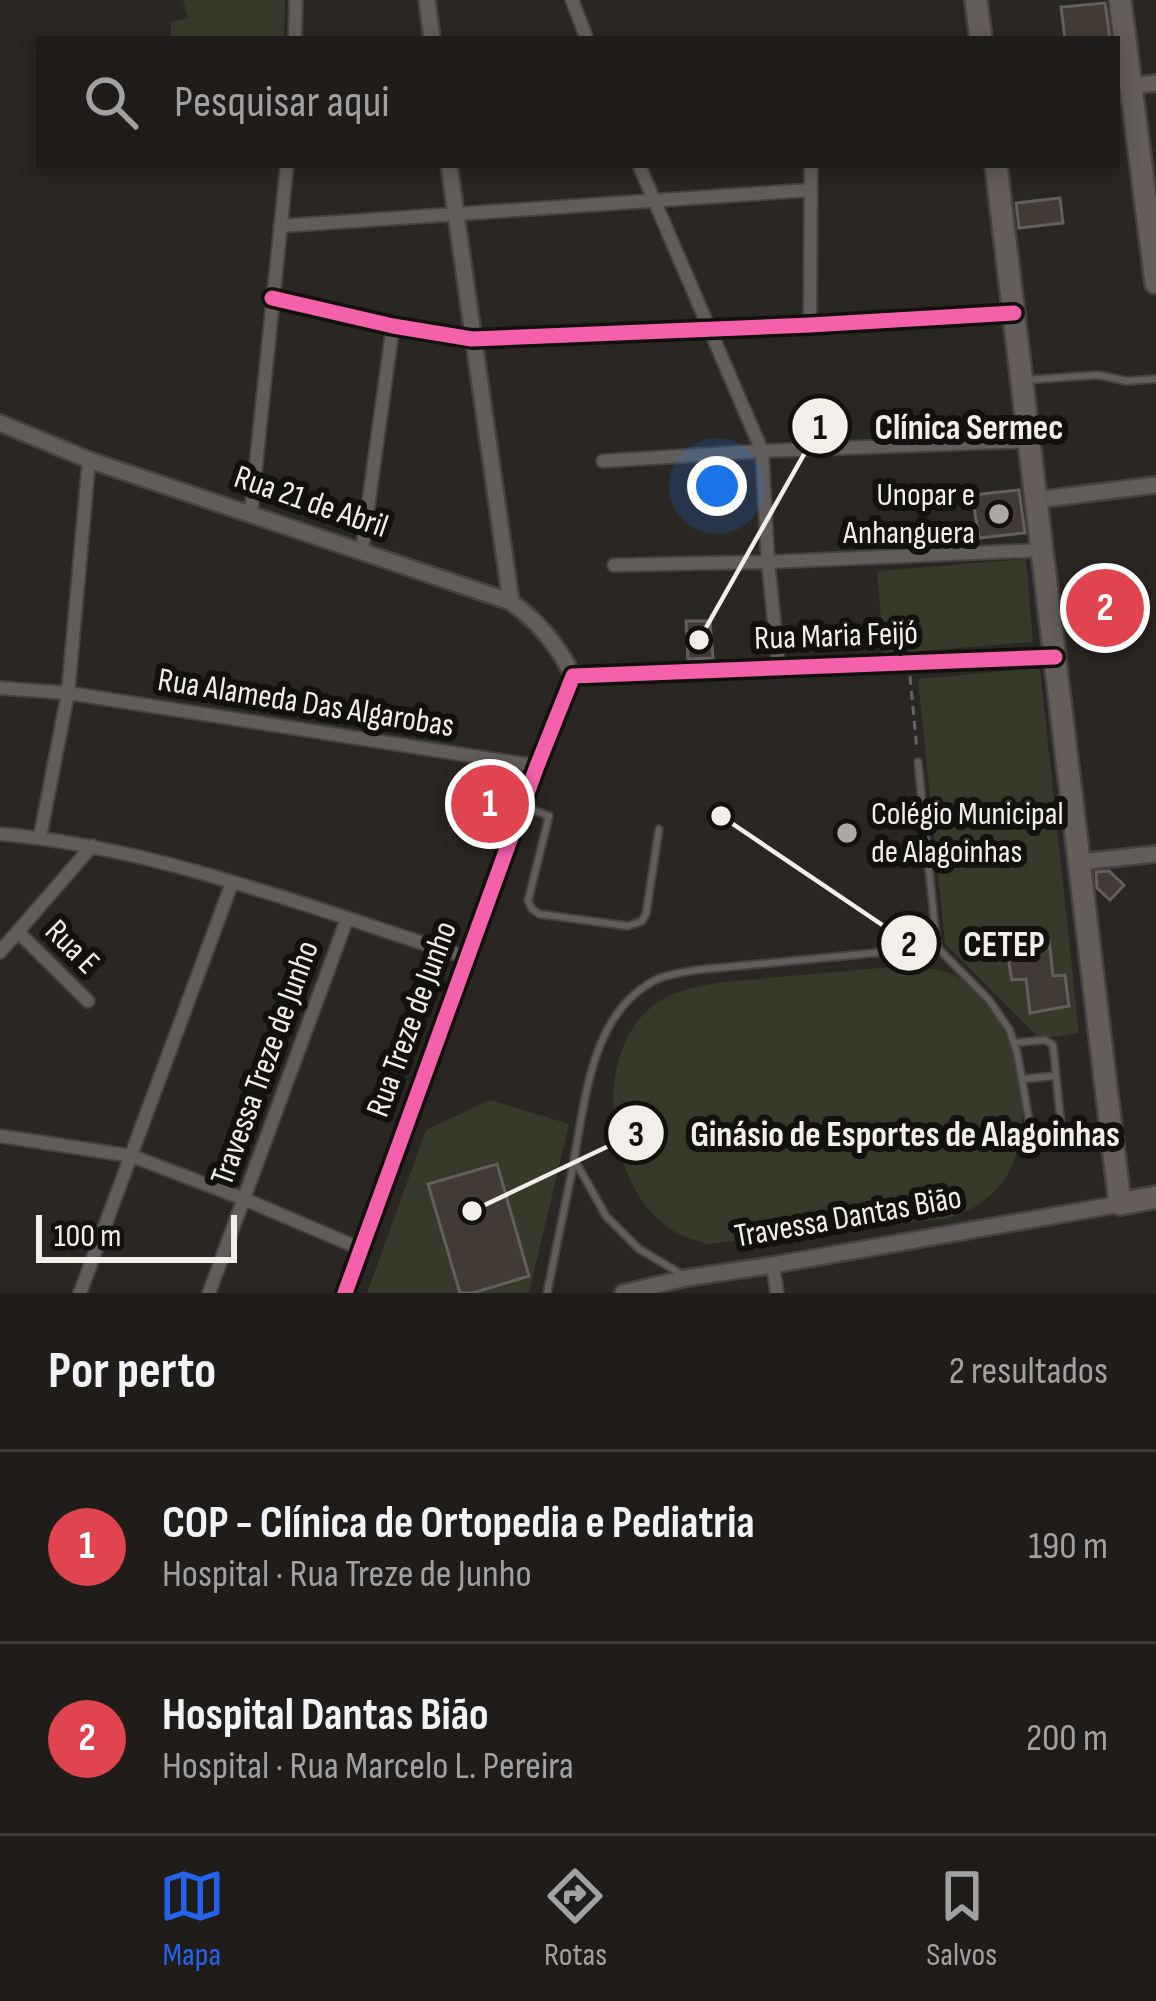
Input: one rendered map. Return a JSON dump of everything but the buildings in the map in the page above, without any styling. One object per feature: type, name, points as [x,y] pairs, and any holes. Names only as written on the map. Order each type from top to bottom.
[{"type":"main road","points":[[976,0],[981,36]]},
{"type":"main road","points":[[1120,0],[1151,202],[1156,283]]},
{"type":"main road","points":[[996,168],[1120,1204]]},
{"type":"main road","name":"Travessa Dantas Bião","points":[[1120,1204],[1156,1197]]},
{"type":"street","points":[[295,36],[296,0]]},
{"type":"street","points":[[427,0],[432,36]]},
{"type":"street","points":[[572,0],[586,36]]},
{"type":"street","points":[[1132,86],[1156,83]]},
{"type":"street","points":[[251,513],[286,168]]},
{"type":"street","points":[[449,168],[511,602]]},
{"type":"street","points":[[641,168],[762,451],[779,668]]},
{"type":"street","points":[[810,325],[811,168]]},
{"type":"street","points":[[280,226],[810,190]]},
{"type":"street","points":[[272,298],[472,339],[1014,313]]},
{"type":"street","points":[[362,550],[393,326]]},
{"type":"street","name":"Rua 21 de Abril","points":[[0,422],[89,460],[511,602],[546,633],[573,676]]},
{"type":"street","points":[[603,461],[1029,441]]},
{"type":"street","points":[[40,837],[68,693],[89,460]]},
{"type":"street","points":[[1036,500],[1156,485]]},
{"type":"street","points":[[614,565],[1042,550]]},
{"type":"street","name":"Rua Maria Feijó","points":[[573,676],[1055,657]]},
{"type":"street","points":[[537,766],[573,676]]},
{"type":"street","name":"Rua Alameda Das Algarobas","points":[[0,688],[68,693],[537,766]]},
{"type":"street","name":"Rua Treze de Junho","points":[[345,1293],[537,766]]},
{"type":"street","name":"Travessa Treze de Junho","points":[[0,834],[92,846],[232,883],[466,957]]},
{"type":"street","points":[[0,952],[92,846]]},
{"type":"street","points":[[1079,862],[1156,854]]},
{"type":"street","points":[[80,1293],[232,883]]},
{"type":"street","name":"Travessa Treze de Junho","points":[[209,1293],[347,919]]},
{"type":"street","name":"Rua E","points":[[18,932],[88,1001]]},
{"type":"street","points":[[0,1136],[132,1156],[359,1248]]},
{"type":"street","name":"Travessa Dantas Bião","points":[[627,1292],[1120,1204]]},
{"type":"street","points":[[773,1265],[777,1293]]},
{"type":"lane","points":[[1022,380],[1098,375],[1156,380]]},
{"type":"lane","points":[[918,762],[937,947],[1000,1012],[1014,1042],[1031,1131],[1059,1130],[1050,1041],[1014,1042]]},
{"type":"lane","points":[[522,806],[547,813],[549,818],[528,901],[539,914],[628,926],[641,920],[646,914],[659,829]]},
{"type":"lane","points":[[547,1293],[592,1066],[608,1028],[624,1006],[660,978],[696,970],[937,947]]},
{"type":"lane","points":[[1022,1079],[1056,1076]]},
{"type":"lane","points":[[574,1159],[606,1216],[639,1249],[686,1278]]},
{"type":"path","points":[[909,663],[918,762]]},
{"type":"green space","points":[[183,0],[285,0],[284,36],[171,36],[171,22],[188,18]]},
{"type":"green space","points":[[1026,559],[1033,642],[884,654],[877,571]]},
{"type":"green space","points":[[1040,668],[1079,1033],[1040,1039],[945,944],[918,679]]},
{"type":"green space","points":[[902,966],[956,976],[994,1013],[1007,1039],[1017,1068],[1022,1127],[1017,1154],[994,1192],[946,1219],[707,1244],[676,1232],[657,1218],[635,1189],[623,1162],[613,1102],[625,1043],[639,1019],[661,1000],[700,986]]},
{"type":"green space","points":[[490,1100],[569,1124],[529,1293],[367,1293],[426,1130]]},
{"type":"cycle path","points":[[272,298],[472,339],[1014,313]]},
{"type":"cycle path","points":[[345,1293],[573,676],[1055,657]]},
{"type":"place","name":"Unopar e Anhanguera","points":[[999,514]]},
{"type":"place","name":"Hospital Dantas Bião","points":[[1105,608]]},
{"type":"place","name":"Clínica Sermec","points":[[699,640]]},
{"type":"place","name":"COP - Clínica de Ortopedia e Pediatria","points":[[490,804]]},
{"type":"place","name":"CETEP","points":[[721,816]]},
{"type":"place","name":"Colégio Municipal de Alagoinhas","points":[[847,833]]},
{"type":"place","name":"Ginásio de Esportes de Alagoinhas","points":[[472,1211]]}]
